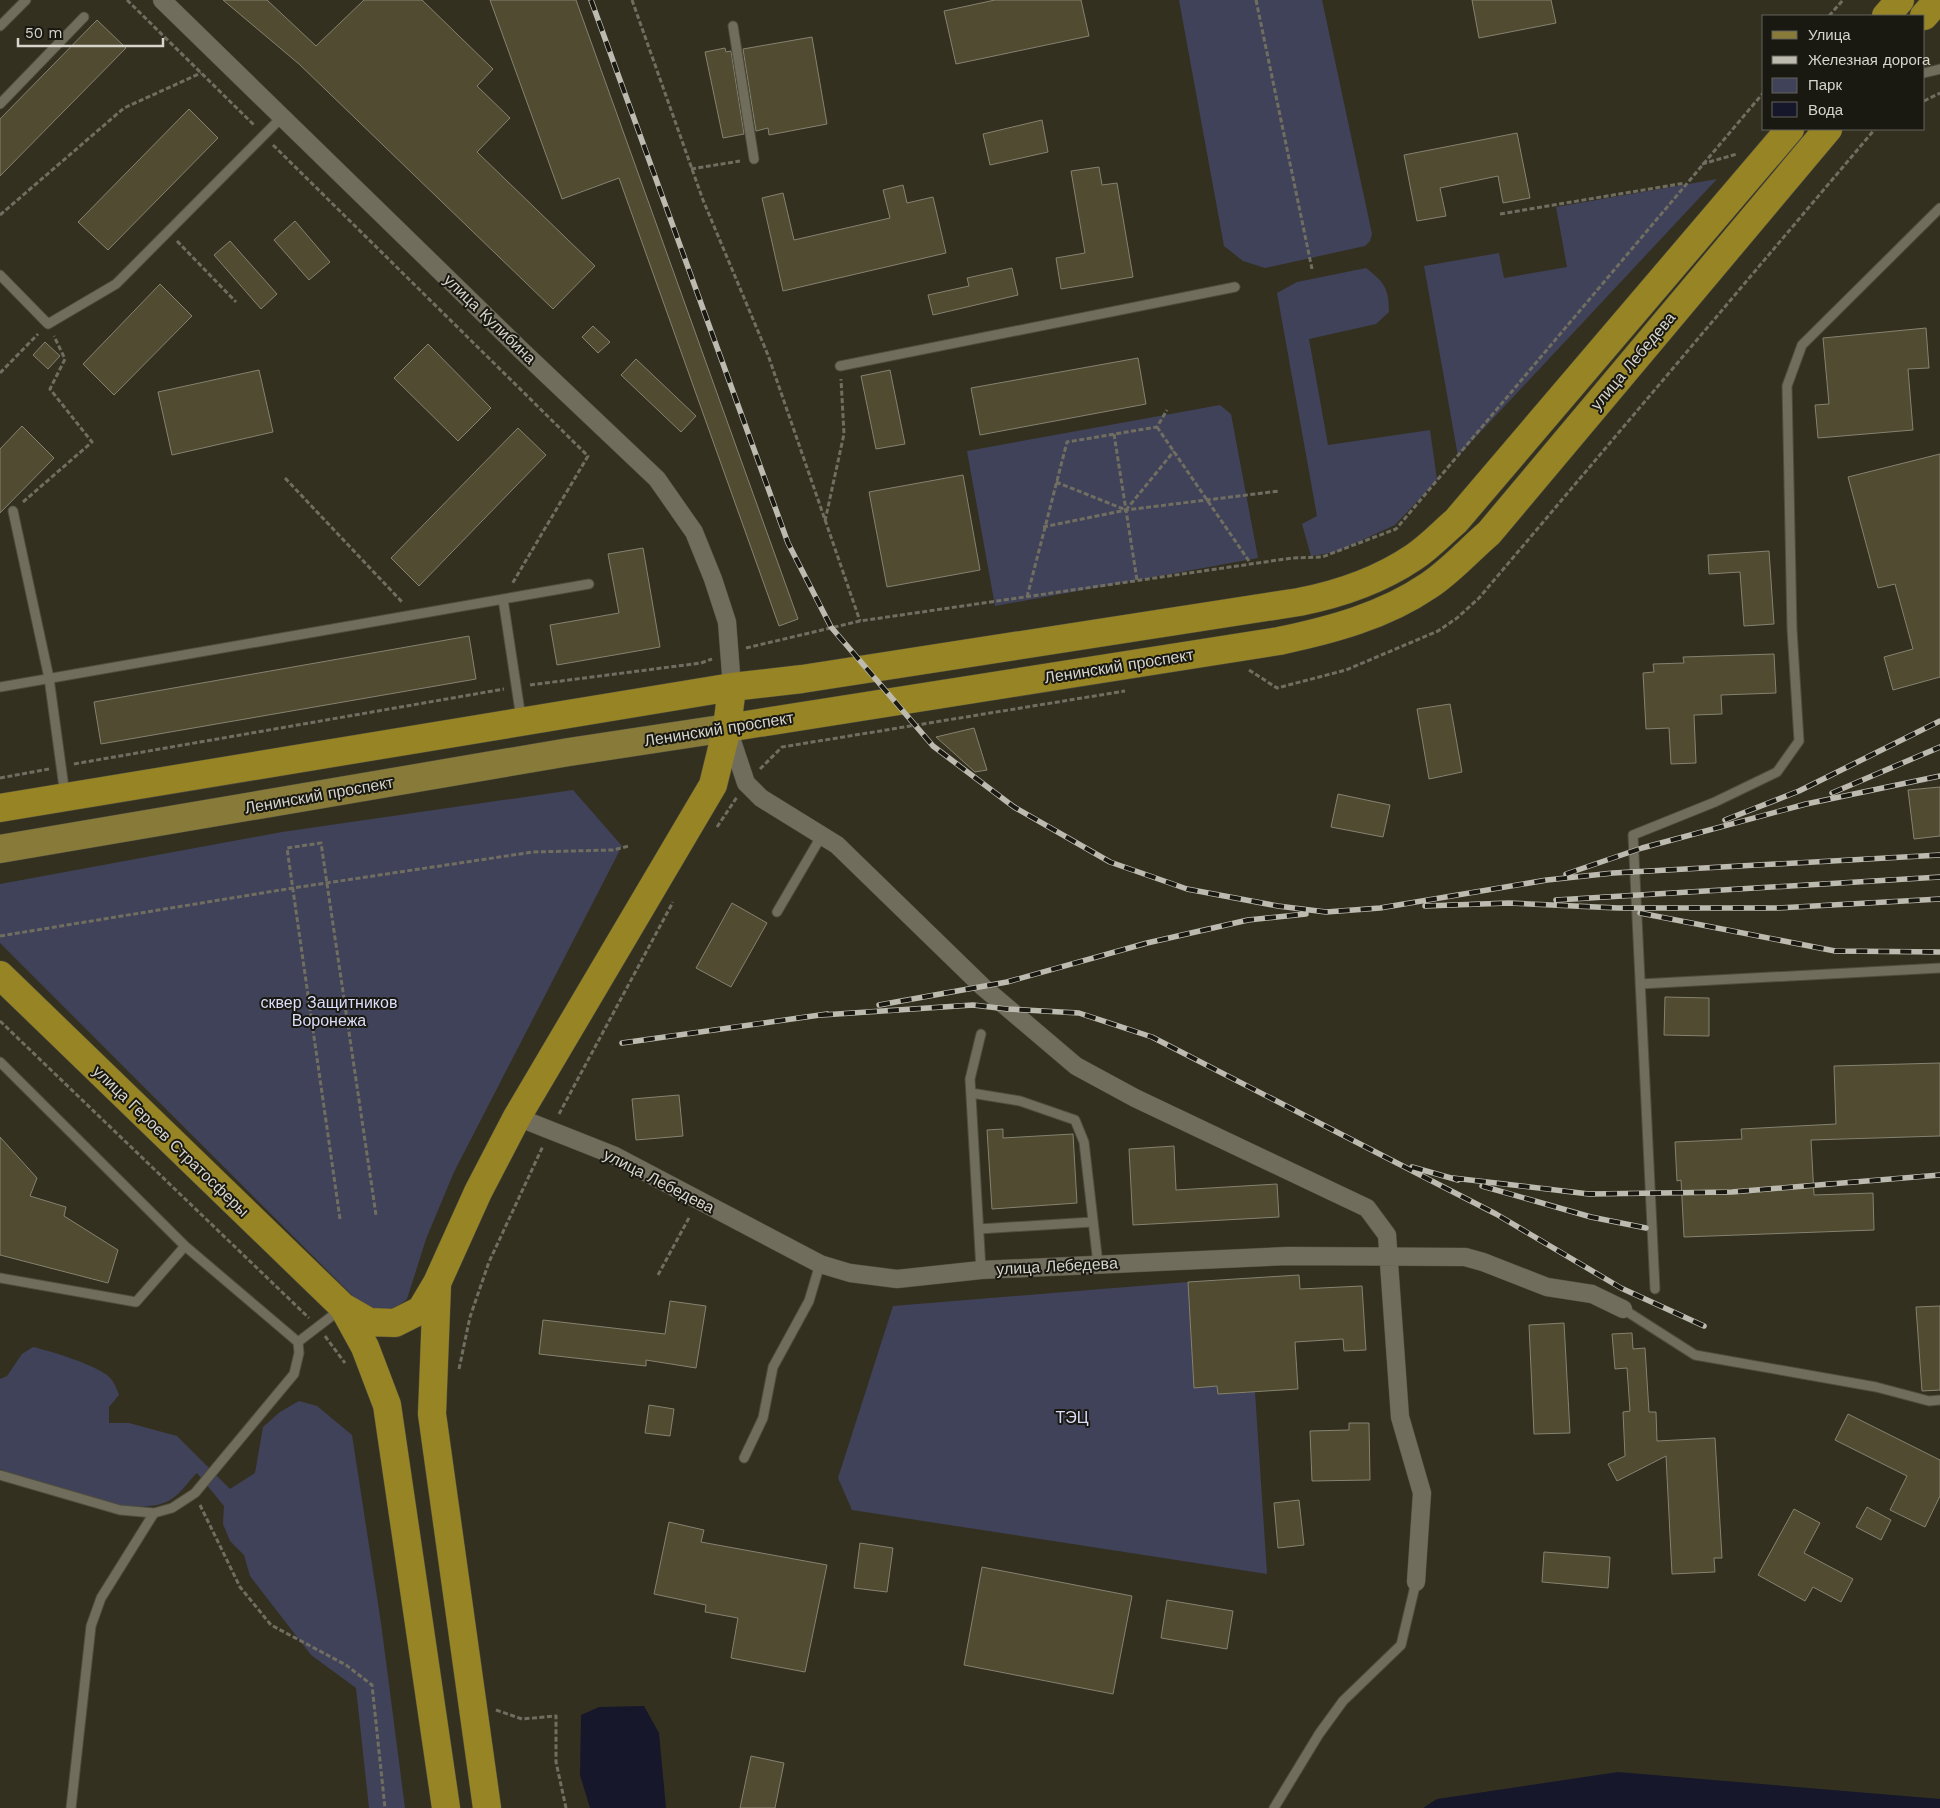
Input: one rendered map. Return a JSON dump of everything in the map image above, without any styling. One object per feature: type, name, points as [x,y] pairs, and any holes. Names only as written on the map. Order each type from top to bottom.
[{"type":"highway","points":[[1887,15],[1900,0]]},
{"type":"highway","name":"улица Лебедева","points":[[732,687],[802,679],[1326,597],[1368,583],[1415,556],[1456,521],[1789,130]]},
{"type":"highway","name":"улица Лебедева","points":[[1430,586],[1488,533],[1827,130]]},
{"type":"highway","name":"Ленинский проспект","points":[[727,728],[1305,635],[1381,613],[1430,586]]},
{"type":"highway","points":[[0,808],[732,687],[727,728],[713,785],[517,1117],[478,1192],[437,1283],[421,1310],[395,1323],[369,1322],[343,1307]]},
{"type":"highway","name":"улица Героев Стратосферы","points":[[0,975],[343,1307]]},
{"type":"highway","points":[[437,1283],[432,1414],[487,1808]]},
{"type":"highway","points":[[343,1307],[366,1347],[386,1405],[446,1808]]},
{"type":"main road","name":"Ленинский проспект","points":[[0,849],[569,752],[727,728]]},
{"type":"street","name":"улица Кулибина","points":[[162,0],[522,351],[657,479],[679,508],[697,540],[713,579],[727,622],[732,687]]},
{"type":"street","points":[[727,728],[746,783],[761,798],[836,845],[1007,1009],[1076,1066],[1135,1098],[1367,1208],[1387,1235],[1390,1255],[1400,1416],[1422,1493],[1416,1582]]},
{"type":"street","name":"улица Лебедева","points":[[517,1117],[613,1155],[820,1264],[850,1273],[897,1279],[982,1270],[1288,1256],[1390,1255],[1465,1257],[1547,1287],[1592,1294],[1623,1309]]},
{"type":"lane","points":[[0,26],[26,0]]},
{"type":"lane","points":[[0,104],[84,17]]},
{"type":"lane","points":[[733,26],[754,159]]},
{"type":"lane","points":[[1925,73],[1940,69]]},
{"type":"lane","points":[[0,275],[48,324],[116,284],[283,116]]},
{"type":"lane","points":[[1655,1289],[1633,835],[1716,802],[1777,772],[1799,740],[1792,629],[1787,386],[1802,345],[1940,208]]},
{"type":"lane","points":[[840,366],[1235,287]]},
{"type":"lane","points":[[13,511],[49,678],[65,798]]},
{"type":"lane","points":[[0,687],[589,584]]},
{"type":"lane","points":[[503,600],[521,721]]},
{"type":"lane","points":[[777,912],[822,835]]},
{"type":"lane","points":[[1640,984],[1940,968]]},
{"type":"lane","points":[[980,1034],[970,1079],[982,1270]]},
{"type":"lane","points":[[0,1062],[185,1246],[298,1342],[299,1353],[294,1374],[194,1493],[172,1508],[154,1513],[120,1510],[0,1475]]},
{"type":"lane","points":[[971,1093],[1020,1101],[1075,1120],[1084,1142],[1098,1264]]},
{"type":"lane","points":[[979,1228],[1092,1222]]},
{"type":"lane","points":[[0,1278],[136,1302],[185,1246]]},
{"type":"lane","points":[[744,1458],[763,1418],[773,1368],[809,1301],[820,1264]]},
{"type":"lane","points":[[298,1342],[343,1307]]},
{"type":"lane","points":[[1623,1309],[1695,1355],[1876,1388],[1929,1401],[1940,1400]]},
{"type":"lane","points":[[71,1808],[92,1626],[101,1598],[154,1513]]},
{"type":"lane","points":[[1274,1808],[1319,1734],[1343,1701],[1401,1645],[1416,1582]]},
{"type":"path","points":[[127,0],[588,456],[503,600]]},
{"type":"path","points":[[632,0],[702,200],[768,356],[860,621]]},
{"type":"path","points":[[1256,0],[1312,269]]},
{"type":"path","points":[[1830,15],[1843,0]]},
{"type":"path","points":[[0,215],[124,108],[201,74]]},
{"type":"path","points":[[1925,100],[1940,93]]},
{"type":"path","points":[[0,778],[516,686],[701,663],[728,652],[860,621],[1292,558],[1322,557],[1396,528],[1762,94]]},
{"type":"path","points":[[1240,672],[1250,670],[1277,688],[1346,670],[1438,631],[1457,618],[1479,598],[1874,130]]},
{"type":"path","points":[[1702,164],[1744,152]]},
{"type":"path","points":[[691,168],[754,159]]},
{"type":"path","points":[[1500,214],[1686,183]]},
{"type":"path","points":[[167,232],[236,302]]},
{"type":"path","points":[[0,373],[48,324],[65,359],[50,389],[92,442],[13,511]]},
{"type":"path","points":[[825,521],[844,434],[840,366]]},
{"type":"path","points":[[1027,597],[1043,528],[1067,442],[1157,426],[1168,410]]},
{"type":"path","points":[[1157,426],[1251,564]]},
{"type":"path","points":[[1114,434],[1137,580]]},
{"type":"path","points":[[1126,510],[1174,452]]},
{"type":"path","points":[[285,478],[366,566],[404,604]]},
{"type":"path","points":[[1056,482],[1126,510]]},
{"type":"path","points":[[1043,528],[1126,510],[1206,498],[1279,491]]},
{"type":"path","points":[[715,831],[746,783],[782,747],[1134,689]]},
{"type":"path","points":[[340,1218],[287,848],[321,843],[376,1215]]},
{"type":"path","points":[[0,936],[293,888],[533,852],[613,850],[629,846]]},
{"type":"path","points":[[458,1378],[470,1317],[489,1262],[550,1130],[674,900]]},
{"type":"path","points":[[0,1020],[318,1327],[346,1365]]},
{"type":"path","points":[[658,1275],[699,1200]]},
{"type":"path","points":[[194,1493],[240,1587],[271,1625],[346,1665],[372,1685],[385,1808]]},
{"type":"path","points":[[497,1719],[495,1709],[522,1719],[556,1716],[556,1762],[566,1808]]},
{"type":"green space","points":[[1179,0],[1322,0],[1372,234],[1370,241],[1365,246],[1265,268],[1243,261],[1224,246]]},
{"type":"green space","points":[[1717,179],[1458,456],[1424,266],[1499,253],[1504,278],[1567,267],[1556,207]]},
{"type":"green space","points":[[1366,268],[1384,286],[1388,297],[1389,312],[1376,324],[1309,339],[1328,445],[1430,430],[1437,480],[1395,525],[1336,552],[1311,556],[1302,524],[1317,516],[1277,293],[1297,282]]},
{"type":"green space","points":[[1220,405],[1231,414],[1258,558],[995,606],[967,451]]},
{"type":"green space","name":"сквер Защитников Воронежа","points":[[573,790],[622,846],[454,1172],[426,1239],[407,1299],[394,1309],[379,1312],[364,1307],[0,943],[0,884],[282,832]]},
{"type":"green space","name":"ТЭЦ","points":[[1188,1282],[1194,1388],[1217,1386],[1218,1394],[1255,1392],[1267,1574],[852,1510],[838,1478],[893,1306]]},
{"type":"green space","points":[[33,1347],[82,1362],[107,1375],[116,1387],[119,1395],[109,1407],[109,1423],[129,1423],[177,1436],[230,1489],[255,1473],[263,1427],[280,1412],[299,1401],[317,1406],[352,1435],[381,1623],[405,1808],[369,1808],[356,1688],[311,1655],[250,1576],[244,1555],[230,1541],[223,1524],[224,1506],[197,1473],[173,1498],[157,1505],[136,1507],[87,1499],[38,1484],[0,1469],[0,1379],[7,1376],[22,1354]]},
{"type":"water","points":[[644,1706],[659,1733],[666,1808],[590,1808],[580,1775],[581,1715],[599,1707]]},
{"type":"water","points":[[1618,1772],[1940,1799],[1940,1808],[1423,1808],[1437,1799]]},
{"type":"building","points":[[223,0],[267,0],[316,46],[364,0],[422,0],[493,69],[477,86],[510,118],[477,152],[595,266],[553,309],[299,64]]},
{"type":"building","points":[[490,0],[576,0],[798,619],[779,626],[619,178],[562,199]]},
{"type":"building","points":[[995,0],[1081,0],[1089,36],[956,64],[944,11]]},
{"type":"building","points":[[1472,0],[1551,0],[1556,23],[1479,38]]},
{"type":"building","points":[[97,20],[126,48],[0,176],[0,119]]},
{"type":"building","points":[[812,37],[827,124],[769,135],[768,128],[756,131],[743,49]]},
{"type":"building","points":[[725,48],[726,52],[731,51],[744,134],[723,138],[705,52]]},
{"type":"building","points":[[189,109],[218,138],[108,250],[78,222]]},
{"type":"building","points":[[1042,120],[1048,152],[990,165],[983,134]]},
{"type":"building","points":[[1517,133],[1530,198],[1503,203],[1498,176],[1440,188],[1446,216],[1417,221],[1404,155]]},
{"type":"building","points":[[1099,167],[1102,185],[1117,183],[1133,277],[1061,289],[1056,258],[1085,253],[1071,171]]},
{"type":"building","points":[[903,185],[907,203],[933,197],[946,253],[783,291],[762,198],[783,193],[794,240],[890,218],[883,190]]},
{"type":"building","points":[[295,221],[330,262],[309,280],[274,240]]},
{"type":"building","points":[[230,241],[277,294],[261,309],[214,255]]},
{"type":"building","points":[[1012,268],[1018,295],[933,315],[928,295],[969,286],[967,278]]},
{"type":"building","points":[[160,284],[192,316],[114,395],[83,364]]},
{"type":"building","points":[[593,326],[610,342],[598,353],[582,337]]},
{"type":"building","points":[[1926,328],[1929,368],[1908,369],[1913,430],[1818,438],[1815,405],[1829,404],[1823,338]]},
{"type":"building","points":[[45,342],[60,356],[48,369],[33,355]]},
{"type":"building","points":[[428,344],[491,408],[458,441],[394,378]]},
{"type":"building","points":[[1138,358],[1146,404],[980,435],[971,388]]},
{"type":"building","points":[[636,359],[696,416],[681,432],[621,375]]},
{"type":"building","points":[[259,370],[273,432],[172,455],[158,392]]},
{"type":"building","points":[[890,370],[905,444],[876,449],[861,376]]},
{"type":"building","points":[[22,426],[54,458],[0,513],[0,449]]},
{"type":"building","points":[[518,428],[546,455],[419,586],[391,558]]},
{"type":"building","points":[[1940,454],[1940,677],[1893,690],[1884,657],[1913,649],[1895,584],[1878,588],[1848,477]]},
{"type":"building","points":[[963,475],[980,570],[887,587],[869,492]]},
{"type":"building","points":[[643,548],[660,647],[557,665],[550,625],[619,613],[608,554]]},
{"type":"building","points":[[1769,551],[1774,624],[1744,626],[1740,572],[1709,574],[1708,555]]},
{"type":"building","points":[[469,636],[476,679],[101,744],[94,702]]},
{"type":"building","points":[[1774,654],[1776,693],[1721,695],[1722,714],[1694,715],[1696,763],[1671,764],[1669,728],[1646,729],[1643,673],[1654,672],[1653,664],[1684,663],[1683,657]]},
{"type":"building","points":[[1450,704],[1462,772],[1429,779],[1417,709]]},
{"type":"building","points":[[974,728],[987,770],[975,772],[936,737]]},
{"type":"building","points":[[1940,787],[1940,836],[1914,839],[1908,790]]},
{"type":"building","points":[[1338,794],[1390,805],[1383,837],[1331,827]]},
{"type":"building","points":[[732,903],[767,923],[731,987],[696,968]]},
{"type":"building","points":[[1665,997],[1709,998],[1709,1036],[1664,1035]]},
{"type":"building","points":[[1940,1063],[1940,1136],[1811,1140],[1814,1195],[1873,1193],[1874,1230],[1684,1237],[1681,1180],[1677,1181],[1675,1142],[1742,1139],[1741,1129],[1836,1124],[1834,1066]]},
{"type":"building","points":[[679,1095],[683,1136],[636,1140],[632,1099]]},
{"type":"building","points":[[1003,1129],[1003,1138],[1073,1134],[1077,1203],[992,1209],[987,1130]]},
{"type":"building","points":[[0,1137],[37,1178],[30,1196],[66,1207],[64,1216],[118,1250],[108,1283],[0,1255]]},
{"type":"building","points":[[1174,1146],[1176,1190],[1277,1184],[1279,1217],[1133,1225],[1129,1149]]},
{"type":"building","points":[[1299,1275],[1300,1289],[1362,1286],[1366,1350],[1344,1351],[1343,1339],[1295,1342],[1298,1389],[1218,1394],[1217,1386],[1194,1388],[1188,1282]]},
{"type":"building","points":[[670,1301],[706,1306],[696,1368],[646,1360],[646,1366],[539,1354],[543,1320],[665,1334]]},
{"type":"building","points":[[1940,1306],[1940,1390],[1922,1391],[1916,1307]]},
{"type":"building","points":[[1564,1323],[1570,1433],[1534,1434],[1529,1325]]},
{"type":"building","points":[[1632,1333],[1633,1349],[1645,1348],[1649,1412],[1656,1412],[1657,1441],[1715,1438],[1722,1558],[1714,1558],[1715,1572],[1672,1574],[1666,1456],[1617,1481],[1608,1464],[1625,1456],[1623,1412],[1630,1411],[1627,1368],[1615,1369],[1612,1334]]},
{"type":"building","points":[[649,1405],[674,1409],[670,1436],[645,1433]]},
{"type":"building","points":[[1848,1414],[1940,1460],[1940,1496],[1925,1527],[1890,1510],[1907,1476],[1835,1440]]},
{"type":"building","points":[[1349,1423],[1369,1423],[1370,1480],[1312,1481],[1310,1431],[1349,1430]]},
{"type":"building","points":[[1299,1500],[1304,1545],[1278,1548],[1274,1503]]},
{"type":"building","points":[[1867,1507],[1891,1520],[1881,1540],[1856,1527]]},
{"type":"building","points":[[1794,1509],[1820,1523],[1804,1553],[1853,1579],[1841,1602],[1813,1587],[1805,1601],[1758,1575]]},
{"type":"building","points":[[669,1522],[704,1530],[701,1542],[827,1565],[805,1672],[731,1658],[738,1618],[705,1612],[706,1605],[654,1594]]},
{"type":"building","points":[[860,1543],[893,1548],[887,1592],[854,1588]]},
{"type":"building","points":[[1544,1552],[1610,1557],[1608,1588],[1542,1582]]},
{"type":"building","points":[[982,1567],[1132,1596],[1113,1694],[964,1665]]},
{"type":"building","points":[[1167,1600],[1233,1611],[1227,1649],[1161,1638]]},
{"type":"building","points":[[751,1756],[784,1763],[775,1808],[740,1808]]},
{"type":"railway","points":[[591,0],[788,543],[831,627],[933,746],[1014,807],[1110,862],[1187,889],[1278,906],[1326,912],[1380,908],[1547,880],[1613,873],[1940,855]]},
{"type":"railway","points":[[1725,820],[1799,791],[1940,721]]},
{"type":"railway","points":[[1832,793],[1940,747]]},
{"type":"railway","points":[[1566,874],[1642,848],[1806,804],[1940,776]]},
{"type":"railway","points":[[1556,900],[1940,877]]},
{"type":"railway","points":[[1425,906],[1509,903],[1618,908],[1777,908],[1940,899]]},
{"type":"railway","points":[[1640,913],[1835,951],[1940,952]]},
{"type":"railway","points":[[879,1005],[1007,982],[1147,943],[1248,920],[1306,914]]},
{"type":"railway","points":[[822,1015],[973,1005],[1079,1013],[1152,1037],[1496,1214],[1621,1288],[1704,1326]]},
{"type":"railway","points":[[622,1043],[827,1014]]},
{"type":"railway","points":[[1412,1167],[1458,1180]]},
{"type":"railway","points":[[1453,1178],[1589,1194],[1732,1192],[1940,1175]]},
{"type":"railway","points":[[1482,1186],[1591,1217],[1646,1228]]}]
